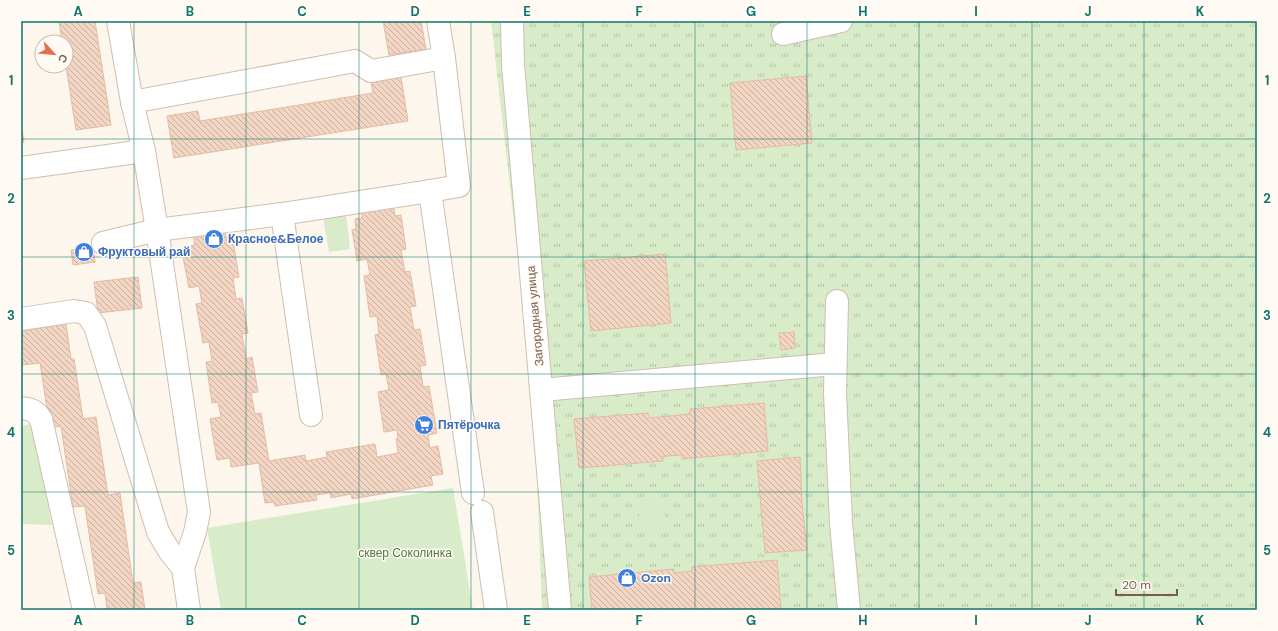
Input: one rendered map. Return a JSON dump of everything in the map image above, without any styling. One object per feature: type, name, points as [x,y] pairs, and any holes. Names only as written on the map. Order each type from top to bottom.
[{"type":"street","points":[[118,21],[132,102],[144,151],[199,512],[195,532],[183,568],[189,610]]},
{"type":"street","points":[[103,243],[157,230],[282,214],[459,186],[444,58],[438,21]]},
{"type":"street","name":"Загородная улица","points":[[512,21],[513,65],[560,610]]},
{"type":"street","points":[[783,34],[841,21]]},
{"type":"street","points":[[132,102],[355,60],[371,71],[444,58]]},
{"type":"street","points":[[21,168],[144,151]]},
{"type":"street","points":[[430,191],[473,493]]},
{"type":"street","points":[[282,214],[311,415]]},
{"type":"street","points":[[837,301],[835,364],[841,523],[849,610]]},
{"type":"street","points":[[21,319],[74,311],[86,313],[95,326],[158,532],[170,552],[183,568]]},
{"type":"street","points":[[542,390],[835,364]]},
{"type":"street","points":[[21,408],[29,408],[36,412],[41,419],[84,610]]},
{"type":"street","points":[[482,512],[496,610]]},
{"type":"green space","points":[[491,21],[1257,21],[1257,610],[542,610],[534,398]]},
{"type":"green space","points":[[346,213],[350,249],[329,252],[323,217]]},
{"type":"green space","points":[[31,424],[52,525],[21,524],[21,426]]},
{"type":"green space","name":"сквер Соколинка","points":[[453,488],[473,610],[221,610],[207,528]]},
{"type":"green space","points":[[670,500],[666,508],[665,515],[667,523],[672,530],[640,532],[638,502]]},
{"type":"building","points":[[59,21],[95,21],[111,125],[76,130],[67,74],[74,74],[74,34],[61,34]]},
{"type":"building","points":[[383,21],[421,21],[426,49],[389,55]]},
{"type":"building","points":[[806,76],[812,143],[736,150],[730,83]]},
{"type":"building","points":[[401,77],[408,121],[174,158],[167,116],[198,111],[200,121],[373,93],[371,82]]},
{"type":"building","points":[[21,125],[24,142],[21,143]]},
{"type":"building","points":[[393,203],[395,216],[401,215],[406,249],[401,250],[405,272],[410,271],[416,306],[410,307],[414,330],[420,329],[426,365],[420,366],[423,387],[429,386],[437,433],[428,435],[430,448],[438,446],[443,474],[431,476],[433,485],[352,499],[351,494],[331,498],[330,493],[316,495],[317,500],[275,506],[274,502],[265,503],[259,463],[231,467],[230,458],[217,460],[210,419],[221,417],[218,402],[212,403],[206,362],[212,361],[209,342],[203,343],[196,304],[202,303],[199,286],[189,288],[183,257],[188,256],[187,247],[195,245],[193,236],[225,231],[227,242],[233,241],[239,277],[233,278],[236,299],[242,298],[248,333],[242,334],[246,359],[252,357],[258,392],[251,393],[255,414],[261,413],[269,461],[305,455],[306,461],[327,457],[326,452],[375,444],[377,457],[398,453],[396,439],[398,439],[397,430],[384,432],[378,392],[389,390],[386,374],[381,375],[375,335],[379,334],[377,316],[370,317],[364,276],[370,275],[367,259],[357,261],[352,230],[356,229],[355,219],[362,218],[360,208]]},
{"type":"building","points":[[93,247],[95,262],[73,265],[71,250]]},
{"type":"building","points":[[665,254],[671,323],[591,331],[584,261]]},
{"type":"building","points":[[138,277],[142,308],[98,313],[94,282]]},
{"type":"building","points":[[66,324],[71,359],[74,359],[83,419],[96,417],[108,495],[120,493],[133,583],[141,582],[145,610],[107,610],[105,593],[98,594],[85,506],[73,507],[61,426],[50,428],[40,363],[21,365],[21,331]]},
{"type":"building","points":[[794,332],[795,348],[781,350],[779,333]]},
{"type":"building","points":[[764,403],[768,451],[682,459],[682,455],[663,456],[663,461],[579,468],[574,419],[648,413],[649,418],[690,414],[690,409]]},
{"type":"building","points":[[800,457],[802,503],[807,550],[765,553],[757,461]]},
{"type":"building","points":[[777,560],[781,608],[754,610],[592,610],[589,577],[674,569],[674,573],[692,571],[692,567]]},
{"type":"place","name":"Красное&Белое","points":[[214,239]]},
{"type":"place","name":"Фруктовый рай","points":[[84,252]]},
{"type":"place","name":"Пятёрочка","points":[[424,425]]},
{"type":"place","name":"Ozon","points":[[627,578]]}]
